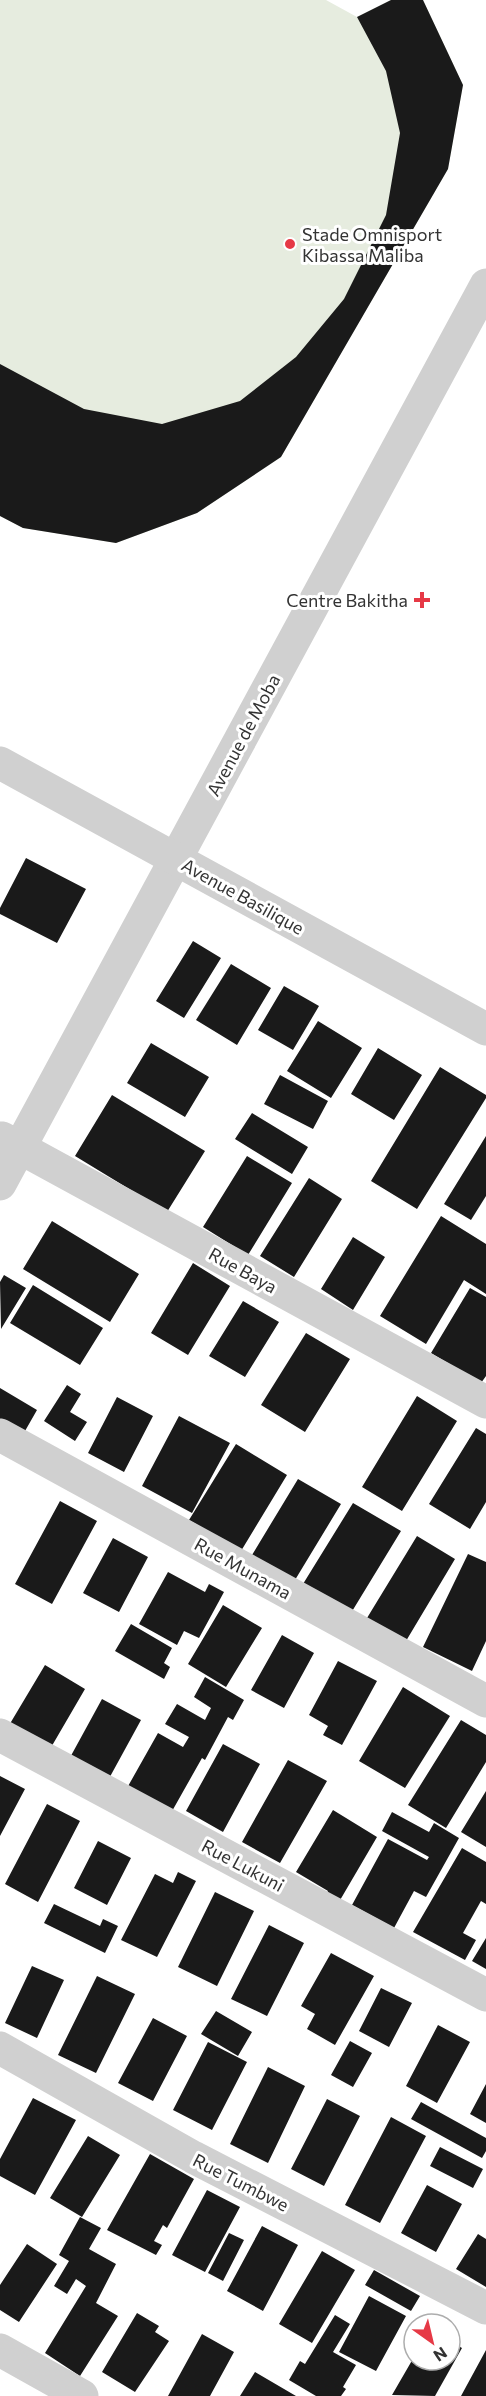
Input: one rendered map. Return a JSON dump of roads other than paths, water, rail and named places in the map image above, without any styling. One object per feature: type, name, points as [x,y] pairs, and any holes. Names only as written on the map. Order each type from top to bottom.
[{"type":"street","name":"Avenue de Moba","points":[[0,1184],[10,1143],[176,859],[486,285]]},
{"type":"street","name":"Avenue Basilique","points":[[0,763],[486,1029]]},
{"type":"street","name":"Rue Baya","points":[[10,1143],[486,1402]]},
{"type":"street","name":"Rue Munama","points":[[0,1435],[486,1701]]},
{"type":"street","name":"Rue Lukuni","points":[[0,1735],[486,1995]]},
{"type":"street","name":"Rue Tumbwe","points":[[0,2048],[193,2157],[486,2308]]},
{"type":"street","points":[[0,2350],[82,2396]]},
{"type":"place","name":"Stade Omnisport Kibassa Maliba","points":[[290,244]]},
{"type":"place","name":"Centre Bakitha","points":[[422,600]]}]
